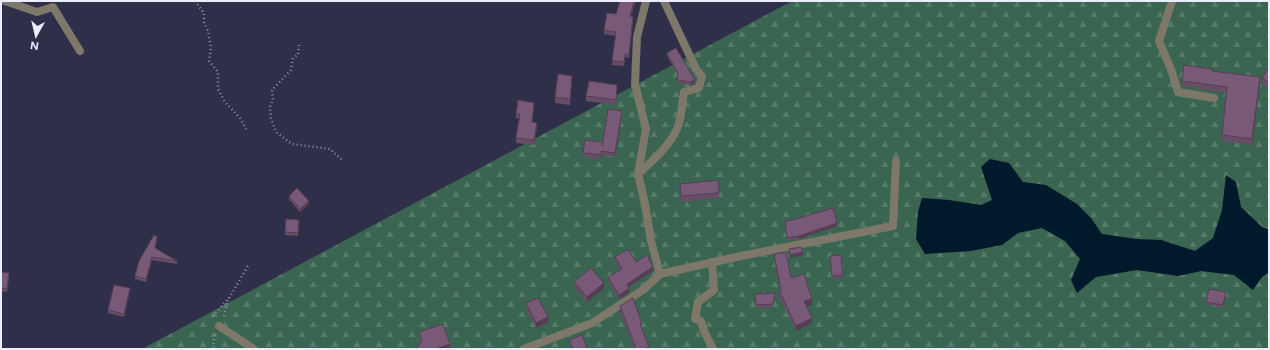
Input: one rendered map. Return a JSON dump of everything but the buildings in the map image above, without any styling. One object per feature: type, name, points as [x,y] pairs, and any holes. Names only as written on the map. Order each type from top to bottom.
[{"type":"street","points":[[5,1],[37,12],[53,7],[80,51]]},
{"type":"street","points":[[646,1],[637,37],[635,84],[646,129],[638,174],[651,241],[660,274]]},
{"type":"street","points":[[638,174],[661,152],[675,133],[680,123],[684,92],[699,88],[702,76],[696,69],[664,1]]},
{"type":"street","points":[[1172,1],[1159,41],[1171,69],[1178,92],[1214,98]]},
{"type":"street","points":[[524,349],[592,323],[643,290],[660,274],[712,262],[893,226],[896,161]]},
{"type":"street","points":[[712,262],[714,290],[698,302],[695,319],[701,321],[713,349]]},
{"type":"street","points":[[219,326],[254,349]]},
{"type":"path","points":[[195,1],[204,13],[204,22],[211,47],[209,61],[218,72],[218,89],[225,102],[240,118],[246,129]]},
{"type":"path","points":[[299,45],[298,55],[292,58],[292,70],[272,90],[274,100],[270,107],[276,132],[292,144],[330,149],[342,160]]},
{"type":"path","points":[[210,321],[229,298],[248,266]]},
{"type":"green space","points":[[792,1],[1269,1],[1269,349],[142,349]]},
{"type":"water","points":[[990,159],[1009,163],[1023,182],[1046,185],[1077,204],[1091,218],[1102,234],[1137,239],[1161,240],[1195,251],[1213,238],[1222,210],[1226,175],[1236,182],[1241,207],[1262,227],[1269,230],[1269,272],[1262,277],[1253,290],[1234,275],[1201,271],[1178,276],[1137,270],[1096,277],[1077,293],[1071,280],[1080,259],[1065,241],[1042,228],[1018,233],[1002,245],[971,251],[925,254],[916,239],[918,212],[922,198],[981,205],[992,200],[981,167]]}]
